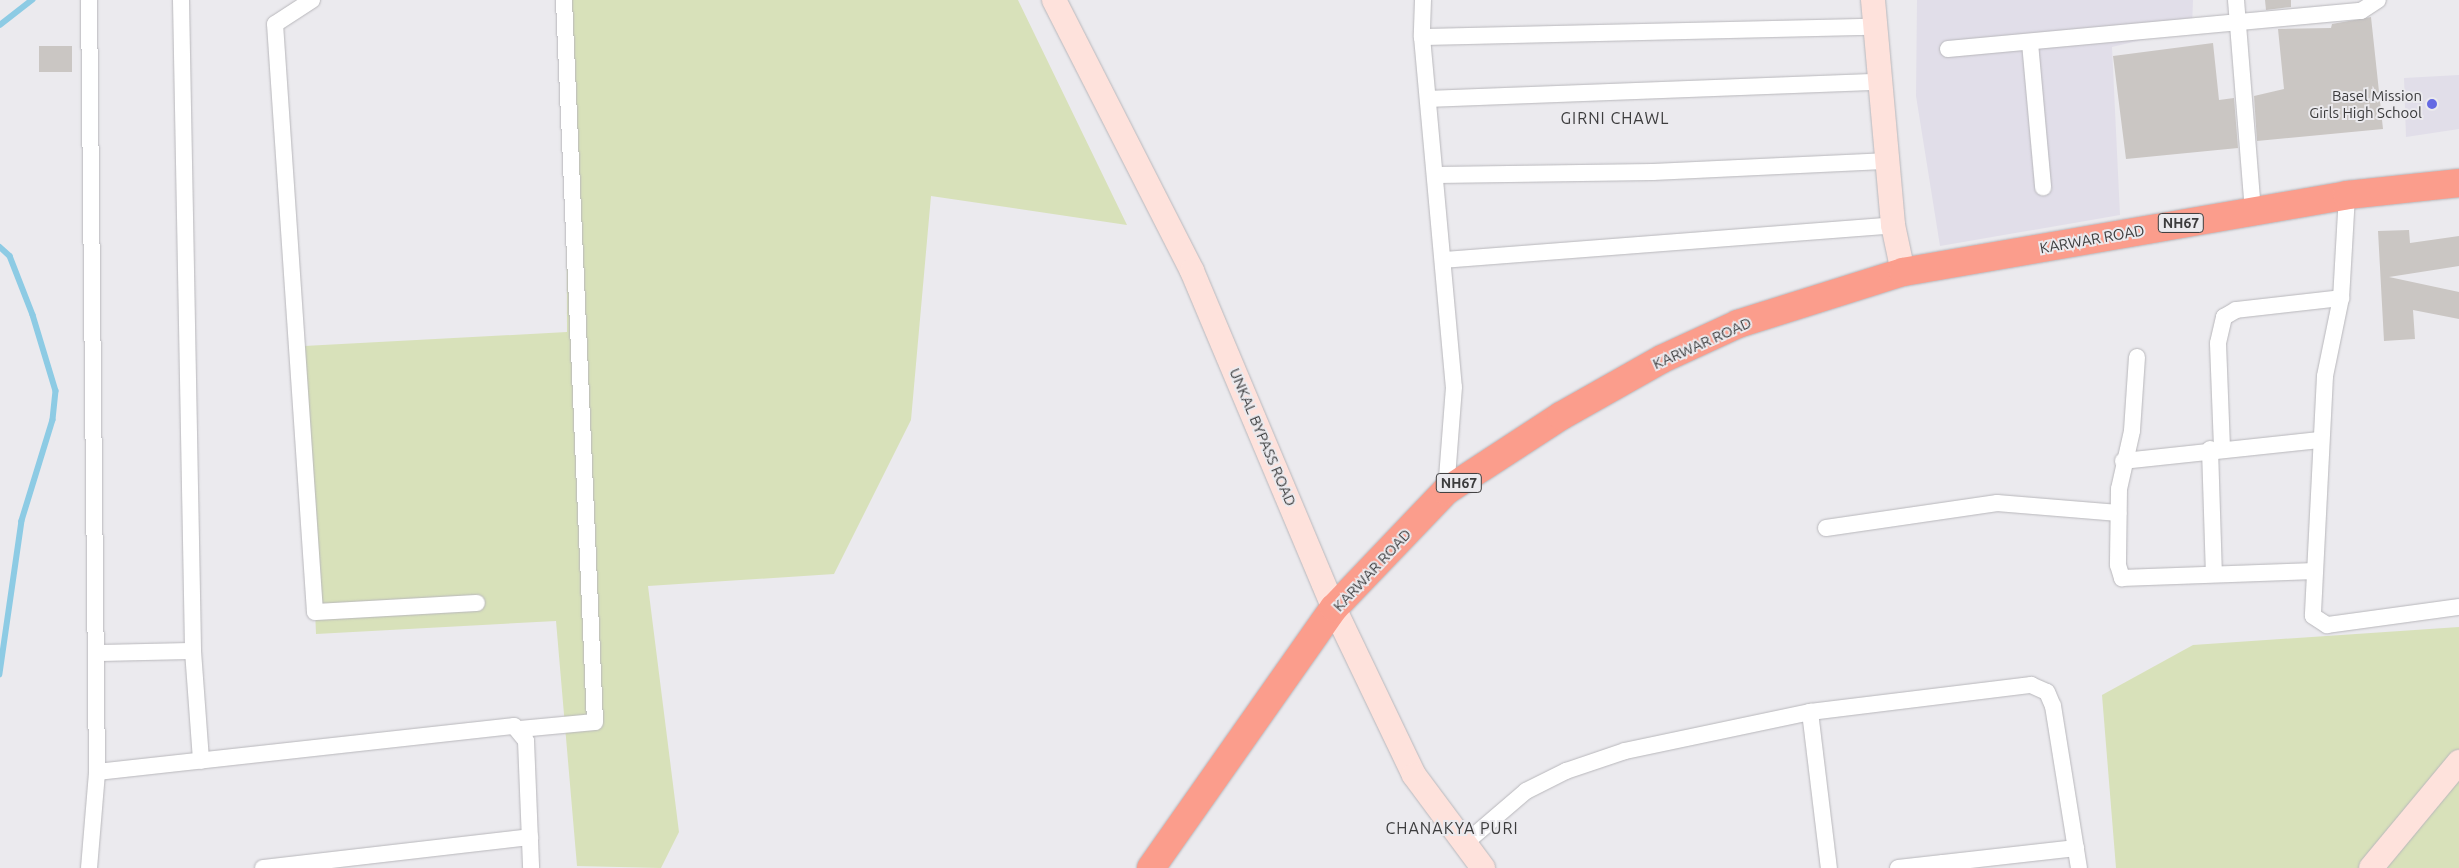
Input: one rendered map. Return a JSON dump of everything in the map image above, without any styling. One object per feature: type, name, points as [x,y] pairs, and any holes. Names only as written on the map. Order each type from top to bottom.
[{"type":"highway","name":"KARWAR ROAD","points":[[1152,868],[1334,608],[1446,492],[1561,416],[1662,359],[1738,324],[1903,272],[2253,210],[2347,195],[2459,182]]},
{"type":"main road","name":"UNKAL BYPASS ROAD","points":[[1054,0],[1192,271],[1334,608],[1414,774],[1463,845],[1483,868]]},
{"type":"main road","points":[[1872,0],[1878,82],[1889,161],[1894,225],[1903,272]]},
{"type":"main road","points":[[2371,868],[2459,762]]},
{"type":"street","points":[[89,0],[97,653],[97,772],[89,868]]},
{"type":"street","points":[[181,0],[193,651],[200,761]]},
{"type":"street","points":[[312,0],[275,24],[315,612],[477,603]]},
{"type":"street","points":[[97,772],[505,726],[520,729],[595,722],[564,0]]},
{"type":"street","points":[[1423,0],[1422,37],[1437,175],[1454,386],[1446,492]]},
{"type":"street","points":[[2236,0],[2253,210]]},
{"type":"street","points":[[1948,50],[2238,25],[2361,11],[2378,0]]},
{"type":"street","points":[[1422,37],[1874,27]]},
{"type":"street","points":[[2030,43],[2043,187]]},
{"type":"street","points":[[1428,99],[1878,82]]},
{"type":"street","points":[[1437,175],[1653,172],[1889,161]]},
{"type":"street","points":[[2347,195],[2341,298],[2325,376],[2313,616],[2327,625],[2459,607]]},
{"type":"street","points":[[1443,260],[1894,225]]},
{"type":"street","points":[[2214,574],[2218,343],[2224,317],[2236,310],[2341,298]]},
{"type":"street","points":[[2137,357],[2132,431],[2123,461],[2119,513],[2118,565],[2122,578],[2314,571]]},
{"type":"street","points":[[2123,461],[2216,449],[2321,440]]},
{"type":"street","points":[[1826,528],[1997,503],[2119,513]]},
{"type":"street","points":[[97,653],[193,651]]},
{"type":"street","points":[[1463,845],[1526,791],[1566,771],[1625,751],[1810,712],[1999,687],[2031,686],[2047,692],[2053,706],[2079,868]]},
{"type":"street","points":[[1810,712],[1829,868]]},
{"type":"street","points":[[520,729],[526,741],[531,868]]},
{"type":"street","points":[[263,868],[530,837]]},
{"type":"street","points":[[1898,868],[1943,866],[2076,848]]},
{"type":"shaded area","points":[[1917,0],[2193,0],[2192,28],[2112,47],[2120,215],[1940,246],[1916,96]]},
{"type":"shaded area","name":"Basel Mission Girls High School","points":[[2459,75],[2459,129],[2406,137],[2404,78]]},
{"type":"green space","points":[[566,0],[1018,0],[1127,225],[931,196],[911,420],[834,574],[648,586],[679,832],[661,868],[577,866],[556,621],[316,634],[304,346],[567,332]]},
{"type":"green space","points":[[2459,627],[2459,868],[2116,868],[2102,695],[2193,645]]},
{"type":"building","points":[[2265,0],[2291,0],[2291,7],[2266,10]]},
{"type":"building","points":[[2371,17],[2383,129],[2257,141],[2254,96],[2284,89],[2278,29],[2331,28],[2332,24]]},
{"type":"building","points":[[2213,43],[2219,100],[2234,98],[2238,148],[2126,159],[2113,56]]},
{"type":"building","points":[[39,46],[72,46],[72,72],[39,72]]},
{"type":"building","points":[[2409,230],[2410,243],[2459,236],[2459,266],[2389,277],[2459,292],[2459,319],[2413,310],[2415,339],[2384,341],[2378,231]]},
{"type":"waterway","points":[[0,25],[32,0]]},
{"type":"waterway","points":[[0,247],[10,256],[33,315],[56,391],[53,420],[22,521],[0,674]]},
{"type":"place","name":"Basel Mission Girls High School","points":[[2432,104]]},
{"type":"district","name":"GIRNI CHAWL","points":[[1615,118]]},
{"type":"district","name":"CHANAKYA PURI","points":[[1452,828]]}]
